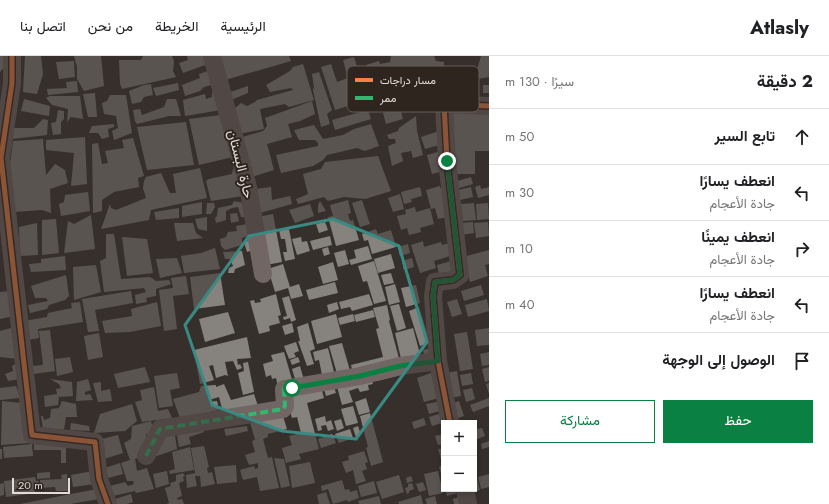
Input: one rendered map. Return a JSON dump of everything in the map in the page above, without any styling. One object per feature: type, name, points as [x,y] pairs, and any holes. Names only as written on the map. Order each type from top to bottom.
[{"type":"street","points":[[12,56],[12,83],[1,158],[32,435],[94,442],[99,479],[108,504]]},
{"type":"street","name":"حارة البستان","points":[[212,56],[248,187],[263,274]]},
{"type":"street","points":[[479,106],[489,106]]},
{"type":"street","points":[[444,112],[447,161],[460,275],[453,280],[435,282],[433,296],[438,361],[449,420]]},
{"type":"street","points":[[146,456],[160,429],[283,409],[285,406],[284,389],[360,376],[400,366],[438,361]]},
{"type":"street","points":[[466,492],[468,504]]},
{"type":"highlighted area","points":[[333,219],[399,246],[427,342],[356,439],[282,431],[212,405],[185,325],[249,236]]},
{"type":"building","points":[[0,56],[8,56],[6,65],[0,72]]},
{"type":"building","points":[[25,56],[41,56],[43,74],[37,94],[23,92]]},
{"type":"building","points":[[74,56],[101,56],[104,86],[84,91],[77,79],[77,67]]},
{"type":"building","points":[[143,56],[172,56],[174,61],[173,71],[176,77],[122,89],[120,84],[119,60],[141,60]]},
{"type":"building","points":[[187,56],[205,56],[208,64],[183,73],[179,63],[188,60]]},
{"type":"building","points":[[218,56],[289,56],[291,61],[225,80]]},
{"type":"building","points":[[391,56],[434,56],[436,61],[444,62],[444,66],[366,65],[379,61],[380,64],[390,62]]},
{"type":"building","points":[[481,56],[489,56],[489,77],[479,79],[478,66]]},
{"type":"building","points":[[354,57],[357,66],[347,66],[347,74],[343,60]]},
{"type":"building","points":[[74,61],[75,77],[59,79],[56,62]]},
{"type":"building","points":[[303,64],[314,100],[289,107],[285,104],[260,109],[264,129],[239,134],[234,109],[241,103],[247,106],[257,100],[293,90],[291,88],[270,92],[266,85],[290,71],[293,67]]},
{"type":"building","points":[[331,64],[337,82],[347,78],[347,106],[335,110],[321,67]]},
{"type":"building","points":[[211,70],[215,84],[204,87],[200,91],[185,96],[182,85],[200,78],[199,74]]},
{"type":"building","points":[[319,72],[332,110],[327,114],[330,124],[321,127],[313,90],[312,74]]},
{"type":"building","points":[[77,81],[78,92],[48,95],[47,89],[67,88],[66,82]]},
{"type":"building","points":[[178,83],[179,90],[156,96],[153,88]]},
{"type":"building","points":[[151,84],[153,95],[144,97],[141,102],[132,104],[129,91]]},
{"type":"building","points":[[483,85],[489,85],[489,93],[483,93]]},
{"type":"building","points":[[248,86],[248,93],[231,100],[230,92]]},
{"type":"building","points":[[212,91],[221,110],[185,116],[183,100],[205,94],[206,99],[212,97]]},
{"type":"building","points":[[95,93],[97,117],[88,117],[83,94]]},
{"type":"building","points":[[110,95],[126,95],[132,133],[114,140],[112,131],[118,128],[116,116],[104,114],[102,103],[107,101]]},
{"type":"building","points":[[50,96],[80,96],[83,119],[71,117],[67,122],[68,109],[52,105],[46,98]]},
{"type":"building","points":[[24,99],[50,106],[49,116],[21,111]]},
{"type":"building","points":[[167,99],[176,99],[181,116],[169,116],[137,124],[133,110],[140,109],[142,115],[164,107]]},
{"type":"building","points":[[312,101],[315,114],[300,121],[288,124],[292,137],[267,144],[274,170],[252,177],[239,138],[263,131],[267,126],[265,118]]},
{"type":"building","points":[[58,110],[64,111],[64,119],[61,122],[61,134],[53,135],[51,123],[56,122]]},
{"type":"building","points":[[361,112],[369,112],[371,119],[335,130],[332,120]]},
{"type":"building","points":[[401,112],[403,119],[386,124],[383,113]]},
{"type":"building","points":[[453,113],[489,113],[489,151],[475,151],[475,174],[452,174]]},
{"type":"building","points":[[221,115],[233,157],[199,165],[189,119]]},
{"type":"building","points":[[416,116],[417,131],[423,155],[413,158],[411,151],[401,153],[403,161],[392,166],[388,146],[396,143],[395,139],[389,139],[387,135],[398,131],[399,128]]},
{"type":"building","points":[[43,119],[48,120],[47,135],[12,139],[14,128],[34,128]]},
{"type":"building","points":[[186,122],[194,165],[147,170],[137,127]]},
{"type":"building","points":[[114,124],[114,127],[108,129],[109,137],[102,139],[98,133],[89,133],[92,126]]},
{"type":"building","points":[[371,124],[379,146],[365,151],[357,148],[327,155],[323,160],[313,166],[281,173],[276,155],[318,146],[318,143],[315,140],[299,140],[294,130],[314,125],[323,139],[343,135],[354,129]]},
{"type":"building","points":[[442,130],[446,143],[425,149],[421,137]]},
{"type":"building","points":[[85,137],[87,184],[71,186],[74,153],[46,150],[46,140]]},
{"type":"building","points":[[133,138],[144,176],[138,178],[139,187],[114,192],[102,200],[102,211],[93,213],[92,144],[98,143],[102,164],[108,163],[105,151],[124,148],[122,140]]},
{"type":"building","points":[[43,139],[46,175],[55,164],[65,170],[68,183],[50,189],[51,213],[42,210],[14,212],[10,165],[13,141]]},
{"type":"building","points":[[441,151],[447,170],[432,174],[427,155]]},
{"type":"building","points":[[378,156],[391,191],[365,199],[344,197],[328,201],[324,197],[298,204],[296,199],[308,194],[303,174],[321,169],[325,162]]},
{"type":"building","points":[[200,168],[207,198],[151,210],[149,220],[101,229],[110,204],[111,208],[116,210],[146,198],[143,188],[146,177],[161,173],[170,193],[176,193],[173,174]]},
{"type":"building","points":[[238,168],[243,196],[211,201],[206,181],[232,174],[233,169]]},
{"type":"building","points":[[471,177],[473,184],[456,189],[454,182]]},
{"type":"building","points":[[480,185],[481,189],[489,187],[489,195],[478,198],[475,187]]},
{"type":"building","points":[[440,186],[440,188],[445,187],[448,217],[438,219],[435,208],[431,209],[426,190]]},
{"type":"building","points":[[271,187],[272,200],[290,196],[292,204],[260,213],[255,189]]},
{"type":"building","points":[[420,187],[422,196],[411,199],[412,202],[404,204],[401,192]]},
{"type":"building","points":[[471,187],[473,197],[460,200],[458,190]]},
{"type":"building","points":[[88,192],[90,211],[61,216],[59,204],[64,202],[65,195]]},
{"type":"building","points":[[400,194],[404,209],[393,212],[388,198]]},
{"type":"building","points":[[348,200],[351,213],[348,214],[350,221],[353,220],[359,240],[336,246],[328,217],[333,216],[330,205]]},
{"type":"building","points":[[362,200],[370,224],[360,227],[352,203]]},
{"type":"building","points":[[234,201],[244,203],[246,217],[241,217],[238,207],[232,208],[226,211],[226,220],[216,223],[215,218],[217,216],[218,208],[232,205]]},
{"type":"building","points":[[320,201],[326,211],[318,213],[318,205]]},
{"type":"building","points":[[202,202],[202,214],[182,217],[182,206]]},
{"type":"building","points":[[207,203],[214,203],[215,207],[211,214],[206,214]]},
{"type":"building","points":[[474,203],[476,220],[463,221],[461,204]]},
{"type":"building","points":[[488,203],[489,219],[477,220],[476,204]]},
{"type":"building","points":[[310,204],[314,216],[295,223],[289,210]]},
{"type":"building","points":[[415,207],[416,212],[430,208],[434,224],[420,228],[421,232],[409,235],[407,228],[401,230],[397,216],[406,214],[405,210]]},
{"type":"building","points":[[179,208],[179,218],[156,220],[154,212]]},
{"type":"building","points":[[237,213],[239,221],[231,223],[230,214]]},
{"type":"building","points":[[273,214],[282,262],[266,265],[257,217]]},
{"type":"building","points":[[91,215],[95,249],[64,253],[68,221],[74,224]]},
{"type":"building","points":[[207,217],[207,231],[198,229],[195,219]]},
{"type":"building","points":[[56,219],[59,253],[42,255],[42,220]]},
{"type":"building","points":[[325,222],[328,230],[319,233],[316,224]]},
{"type":"building","points":[[473,222],[474,233],[461,235],[460,223]]},
{"type":"building","points":[[488,222],[489,236],[476,238],[474,223]]},
{"type":"building","points":[[37,223],[38,255],[20,256],[19,227]]},
{"type":"building","points":[[174,223],[193,223],[196,233],[203,238],[177,241]]},
{"type":"building","points":[[248,224],[251,235],[242,238],[242,245],[225,250],[221,246],[220,239],[226,237],[228,232],[237,231],[236,226]]},
{"type":"building","points":[[289,229],[295,259],[285,261],[283,252],[287,252],[285,239],[281,239],[279,230]]},
{"type":"building","points":[[376,229],[378,234],[391,230],[396,247],[372,254],[368,240],[364,241],[362,234]]},
{"type":"building","points":[[106,234],[114,234],[121,279],[150,277],[156,281],[169,280],[171,284],[156,289],[156,296],[146,298],[147,302],[136,304],[135,295],[146,292],[144,288],[104,292],[100,261],[106,258]]},
{"type":"building","points":[[330,236],[332,245],[313,250],[310,241]]},
{"type":"building","points":[[122,237],[147,239],[153,273],[127,276]]},
{"type":"building","points":[[301,237],[302,242],[307,241],[310,251],[297,255],[292,239]]},
{"type":"building","points":[[251,240],[253,250],[247,252],[244,242]]},
{"type":"building","points":[[423,241],[424,247],[441,242],[442,245],[449,243],[453,255],[434,261],[436,268],[420,273],[411,245]]},
{"type":"building","points":[[408,244],[410,253],[400,256],[398,247]]},
{"type":"building","points":[[368,246],[372,259],[351,265],[349,260],[356,258],[354,250]]},
{"type":"building","points":[[328,247],[330,254],[324,256],[322,249]]},
{"type":"building","points":[[215,248],[220,269],[184,273],[181,256],[201,253]]},
{"type":"building","points":[[345,250],[349,264],[338,267],[334,253]]},
{"type":"building","points":[[489,250],[489,264],[485,265],[488,276],[470,282],[463,257]]},
{"type":"building","points":[[242,251],[245,265],[235,269],[234,273],[228,273],[229,268],[233,266],[230,259],[225,259],[223,252]]},
{"type":"building","points":[[391,254],[395,268],[378,273],[374,259]]},
{"type":"building","points":[[65,256],[66,270],[31,272],[29,264],[41,263],[41,259]]},
{"type":"building","points":[[177,258],[182,273],[160,278],[156,259]]},
{"type":"building","points":[[412,258],[414,267],[404,270],[402,261]]},
{"type":"building","points":[[455,260],[457,270],[439,274],[437,265]]},
{"type":"building","points":[[374,261],[386,301],[374,304],[367,281],[363,282],[358,266]]},
{"type":"building","points":[[333,262],[338,280],[323,284],[318,267]]},
{"type":"building","points":[[283,264],[290,287],[299,284],[303,296],[291,299],[288,288],[275,292],[268,269]]},
{"type":"building","points":[[96,265],[101,292],[74,300],[73,267]]},
{"type":"building","points":[[220,273],[225,305],[194,309],[190,277]]},
{"type":"building","points":[[391,273],[394,283],[384,285],[381,275]]},
{"type":"building","points":[[66,275],[69,296],[65,300],[49,305],[47,309],[30,313],[28,305],[48,301],[46,298],[35,298],[31,286]]},
{"type":"building","points":[[186,276],[189,294],[173,296],[177,329],[164,331],[159,290],[173,288],[171,278]]},
{"type":"building","points":[[335,282],[338,293],[309,300],[306,290]]},
{"type":"building","points":[[395,284],[400,302],[389,305],[385,287]]},
{"type":"building","points":[[416,285],[420,303],[406,307],[401,288]]},
{"type":"building","points":[[481,285],[484,295],[464,301],[461,291]]},
{"type":"building","points":[[10,291],[14,316],[0,319],[0,292]]},
{"type":"building","points":[[131,291],[133,303],[95,310],[99,331],[88,332],[82,299]]},
{"type":"building","points":[[276,294],[281,315],[278,316],[280,323],[269,326],[270,331],[259,334],[250,301],[254,300],[255,303],[261,302],[260,299]]},
{"type":"building","points":[[369,294],[373,305],[352,311],[350,307],[341,309],[339,302]]},
{"type":"building","points":[[289,296],[296,320],[291,322],[290,318],[284,320],[283,317],[287,316],[282,298]]},
{"type":"building","points":[[457,299],[462,314],[452,317],[447,302]]},
{"type":"building","points":[[487,299],[489,311],[468,317],[465,305]]},
{"type":"building","points":[[80,302],[83,322],[38,329],[39,338],[27,340],[24,321],[47,317],[48,313],[72,308],[71,303]]},
{"type":"building","points":[[157,302],[161,326],[130,332],[105,333],[102,321],[132,316],[131,309]]},
{"type":"building","points":[[337,302],[339,309],[329,313],[327,305]]},
{"type":"building","points":[[399,304],[406,328],[397,331],[390,306]]},
{"type":"building","points":[[387,305],[389,321],[400,362],[353,374],[351,365],[383,357],[376,329],[379,328],[373,308]]},
{"type":"building","points":[[419,307],[430,343],[420,346],[409,311]]},
{"type":"building","points":[[373,310],[375,317],[356,322],[354,315]]},
{"type":"building","points":[[228,312],[235,333],[205,342],[199,319]]},
{"type":"building","points":[[336,314],[342,337],[317,344],[311,321]]},
{"type":"building","points":[[353,314],[355,321],[340,325],[338,318]]},
{"type":"building","points":[[292,323],[294,332],[285,335],[282,326]]},
{"type":"building","points":[[308,323],[315,349],[310,351],[314,364],[307,366],[298,341],[300,341],[297,327]]},
{"type":"building","points":[[15,327],[18,359],[0,357],[0,331]]},
{"type":"building","points":[[413,328],[421,358],[402,363],[395,333]]},
{"type":"building","points":[[489,328],[489,345],[477,346],[475,330]]},
{"type":"building","points":[[50,330],[55,371],[33,374],[32,366],[43,365],[39,331]]},
{"type":"building","points":[[467,332],[473,369],[460,371],[454,334]]},
{"type":"building","points":[[99,333],[103,357],[88,360],[84,336]]},
{"type":"building","points":[[247,337],[251,358],[237,359],[238,365],[240,364],[242,368],[237,370],[233,361],[225,362],[228,376],[225,375],[216,378],[213,365],[209,366],[214,380],[200,384],[194,350]]},
{"type":"building","points":[[296,342],[299,351],[294,353],[296,357],[289,359],[284,346]]},
{"type":"building","points":[[342,343],[351,374],[338,377],[329,346]]},
{"type":"building","points":[[328,348],[335,376],[322,375],[319,360],[315,361],[313,352]]},
{"type":"building","points":[[431,348],[425,359],[423,350]]},
{"type":"building","points":[[284,352],[293,383],[278,387],[276,378],[272,379],[271,375],[266,377],[263,364],[273,361],[271,355]]},
{"type":"building","points":[[489,352],[489,365],[482,366],[480,354]]},
{"type":"building","points":[[70,357],[73,372],[57,376],[55,359]]},
{"type":"building","points":[[298,357],[300,362],[292,365],[290,360]]},
{"type":"building","points":[[19,362],[20,379],[8,381],[5,374],[13,371],[12,366]]},
{"type":"building","points":[[248,362],[254,392],[243,395],[238,373],[244,371],[243,363]]},
{"type":"building","points":[[300,366],[304,380],[296,382],[292,369]]},
{"type":"building","points":[[145,367],[150,382],[118,388],[114,374]]},
{"type":"building","points":[[489,367],[489,381],[485,382],[482,369]]},
{"type":"building","points":[[457,371],[461,396],[445,399],[441,374]]},
{"type":"building","points":[[177,373],[180,388],[170,390],[173,406],[159,408],[154,376]]},
{"type":"building","points":[[431,373],[439,398],[424,402],[417,378]]},
{"type":"building","points":[[471,373],[473,384],[462,386],[460,375]]},
{"type":"building","points":[[401,375],[372,381],[373,384],[368,385],[369,390],[360,392],[358,388],[349,391],[353,402],[342,405],[336,383]]},
{"type":"building","points":[[50,379],[72,382],[73,396],[59,397],[58,405],[45,407],[44,396],[57,394],[56,389],[61,388],[59,384]]},
{"type":"building","points":[[88,379],[91,390],[85,392],[85,395],[90,394],[93,400],[76,401],[77,382]]},
{"type":"building","points":[[101,382],[101,391],[110,389],[112,401],[98,402],[93,383]]},
{"type":"building","points":[[320,383],[324,398],[307,403],[319,449],[299,454],[301,459],[286,463],[282,448],[292,445],[289,436],[301,433],[297,417],[292,418],[287,402],[290,391]]},
{"type":"building","points":[[489,383],[489,394],[486,384]]},
{"type":"building","points":[[224,384],[231,400],[254,394],[258,406],[223,412],[219,397],[209,400],[209,402],[217,401],[219,410],[180,418],[173,399],[199,392],[201,386],[216,385],[216,387]]},
{"type":"building","points":[[333,384],[336,393],[326,396],[323,386]]},
{"type":"building","points":[[16,386],[20,398],[0,400],[0,388]]},
{"type":"building","points":[[154,387],[158,411],[168,409],[172,418],[142,422],[135,402],[142,400],[140,390]]},
{"type":"building","points":[[472,388],[475,399],[466,402],[463,390]]},
{"type":"building","points":[[366,398],[370,412],[359,415],[355,402]]},
{"type":"building","points":[[489,398],[489,406],[473,412],[470,405]]},
{"type":"building","points":[[2,401],[23,403],[29,443],[1,445]]},
{"type":"building","points":[[62,401],[76,404],[77,417],[66,417],[64,429],[43,429],[41,416],[43,416],[44,420],[50,418],[51,409],[59,408]]},
{"type":"building","points":[[459,401],[464,416],[455,419],[450,404]]},
{"type":"building","points":[[437,402],[440,411],[429,414],[426,404]]},
{"type":"building","points":[[132,404],[137,421],[125,431],[94,433],[100,414]]},
{"type":"building","points":[[353,406],[358,423],[346,426],[341,409]]},
{"type":"building","points":[[282,413],[287,429],[268,434],[268,437],[263,439],[268,458],[272,457],[279,488],[260,491],[257,477],[243,480],[240,470],[254,466],[255,469],[258,468],[258,463],[249,465],[245,455],[255,452],[252,441],[255,440],[250,422]]},
{"type":"building","points":[[370,413],[383,462],[371,466],[360,416]]},
{"type":"building","points":[[439,414],[441,423],[432,426],[429,417]]},
{"type":"building","points":[[325,416],[326,422],[331,420],[334,429],[328,431],[326,425],[321,426],[322,430],[318,431],[315,419]]},
{"type":"building","points":[[424,418],[426,425],[414,429],[412,422]]},
{"type":"building","points":[[341,419],[344,428],[337,431],[334,421]]},
{"type":"building","points":[[151,421],[154,432],[146,434],[149,454],[135,459],[137,471],[147,468],[154,489],[136,493],[135,491],[113,496],[110,486],[125,482],[128,486],[134,484],[133,481],[127,481],[121,463],[130,460],[124,443],[131,439],[132,426]]},
{"type":"building","points":[[71,423],[89,426],[90,431],[70,430]]},
{"type":"building","points":[[200,424],[204,432],[189,437],[191,444],[179,447],[176,429]]},
{"type":"building","points":[[247,426],[248,431],[226,436],[224,429]]},
{"type":"building","points":[[358,426],[361,435],[356,437],[353,428]]},
{"type":"building","points":[[482,428],[485,436],[477,439],[477,429]]},
{"type":"building","points":[[174,429],[177,449],[151,458],[153,447],[163,444],[160,432]]},
{"type":"building","points":[[350,429],[353,438],[339,443],[335,434]]},
{"type":"building","points":[[332,434],[336,443],[321,448],[318,439]]},
{"type":"building","points":[[118,435],[123,453],[104,459],[98,440]]},
{"type":"building","points":[[441,435],[441,444],[438,445],[435,436]]},
{"type":"building","points":[[34,441],[66,441],[66,463],[61,463],[61,450],[34,450]]},
{"type":"building","points":[[489,441],[489,447],[482,449],[481,444]]},
{"type":"building","points":[[32,444],[33,456],[4,458],[3,447]]},
{"type":"building","points":[[204,446],[209,467],[207,468],[208,473],[212,472],[215,484],[201,487],[200,476],[195,476],[197,486],[187,488],[186,475],[195,473],[191,448]]},
{"type":"building","points":[[190,447],[194,470],[170,474],[169,471],[175,469],[172,452]]},
{"type":"building","points":[[441,448],[441,459],[438,449]]},
{"type":"building","points":[[0,449],[2,449],[2,459],[0,459]]},
{"type":"building","points":[[364,451],[368,462],[365,463],[367,469],[362,471],[366,481],[356,484],[353,470],[346,473],[342,462],[349,460],[348,456]]},
{"type":"building","points":[[274,458],[284,459],[290,486],[281,488]]},
{"type":"building","points":[[310,462],[315,483],[292,488],[289,466]]},
{"type":"building","points":[[120,463],[123,474],[108,478],[105,468]]},
{"type":"building","points":[[236,465],[237,482],[217,484],[214,467]]},
{"type":"building","points":[[93,471],[95,484],[73,487],[71,475]]},
{"type":"building","points":[[167,471],[169,484],[156,488],[153,474]]},
{"type":"building","points":[[438,471],[441,492],[443,493],[429,496],[424,474]]},
{"type":"building","points":[[50,472],[50,478],[37,479],[37,473]]},
{"type":"building","points":[[183,473],[185,476],[183,477],[184,481],[179,483],[182,496],[177,498],[178,500],[182,499],[184,504],[166,504],[169,503],[165,488],[171,486],[170,483],[176,481],[176,475]]},
{"type":"building","points":[[67,474],[68,491],[56,491],[55,487],[40,488],[40,480],[62,479],[61,475]]},
{"type":"building","points":[[489,474],[489,487],[481,489],[478,477]]},
{"type":"building","points":[[399,475],[404,492],[382,499],[376,482]]},
{"type":"building","points":[[411,476],[413,481],[407,483],[406,478]]},
{"type":"building","points":[[35,477],[36,481],[38,481],[40,489],[35,489],[35,493],[6,497],[4,481]]},
{"type":"building","points":[[477,479],[480,490],[477,491]]},
{"type":"building","points":[[342,480],[345,490],[349,489],[350,492],[357,490],[359,498],[348,502],[347,500],[333,504],[328,489],[322,491],[321,486]]},
{"type":"building","points":[[374,481],[377,493],[361,497],[358,486]]},
{"type":"building","points":[[423,482],[426,490],[419,492],[416,484]]},
{"type":"building","points":[[4,483],[4,495],[0,496],[0,484]]},
{"type":"building","points":[[412,483],[414,489],[409,491],[407,494],[405,488],[408,487],[408,484]]},
{"type":"building","points":[[97,489],[99,499],[70,504],[20,504]]},
{"type":"building","points":[[326,492],[330,504],[319,504],[317,495]]},
{"type":"building","points":[[446,492],[458,492],[458,493],[447,496]]},
{"type":"building","points":[[131,494],[133,502],[127,504],[116,504],[115,499]]},
{"type":"building","points":[[421,495],[423,504],[399,504],[398,502]]},
{"type":"building","points":[[379,496],[381,504],[359,504],[358,501]]},
{"type":"building","points":[[435,496],[437,504],[427,504],[425,499]]},
{"type":"building","points":[[459,497],[461,504],[454,504],[453,499]]},
{"type":"marked path","points":[[146,456],[160,429],[283,409],[285,406],[284,389],[360,376],[400,366],[438,361]]},
{"type":"cycle path","points":[[12,56],[12,83],[1,158],[32,435],[95,442],[99,479],[108,504]]},
{"type":"cycle path","points":[[479,106],[489,106]]},
{"type":"cycle path","points":[[444,112],[447,161],[460,275],[453,280],[435,282],[433,296],[438,361],[449,420]]},
{"type":"route","points":[[292,388],[360,376],[400,366],[438,361],[433,296],[435,282],[453,280],[460,275],[447,161]]}]
